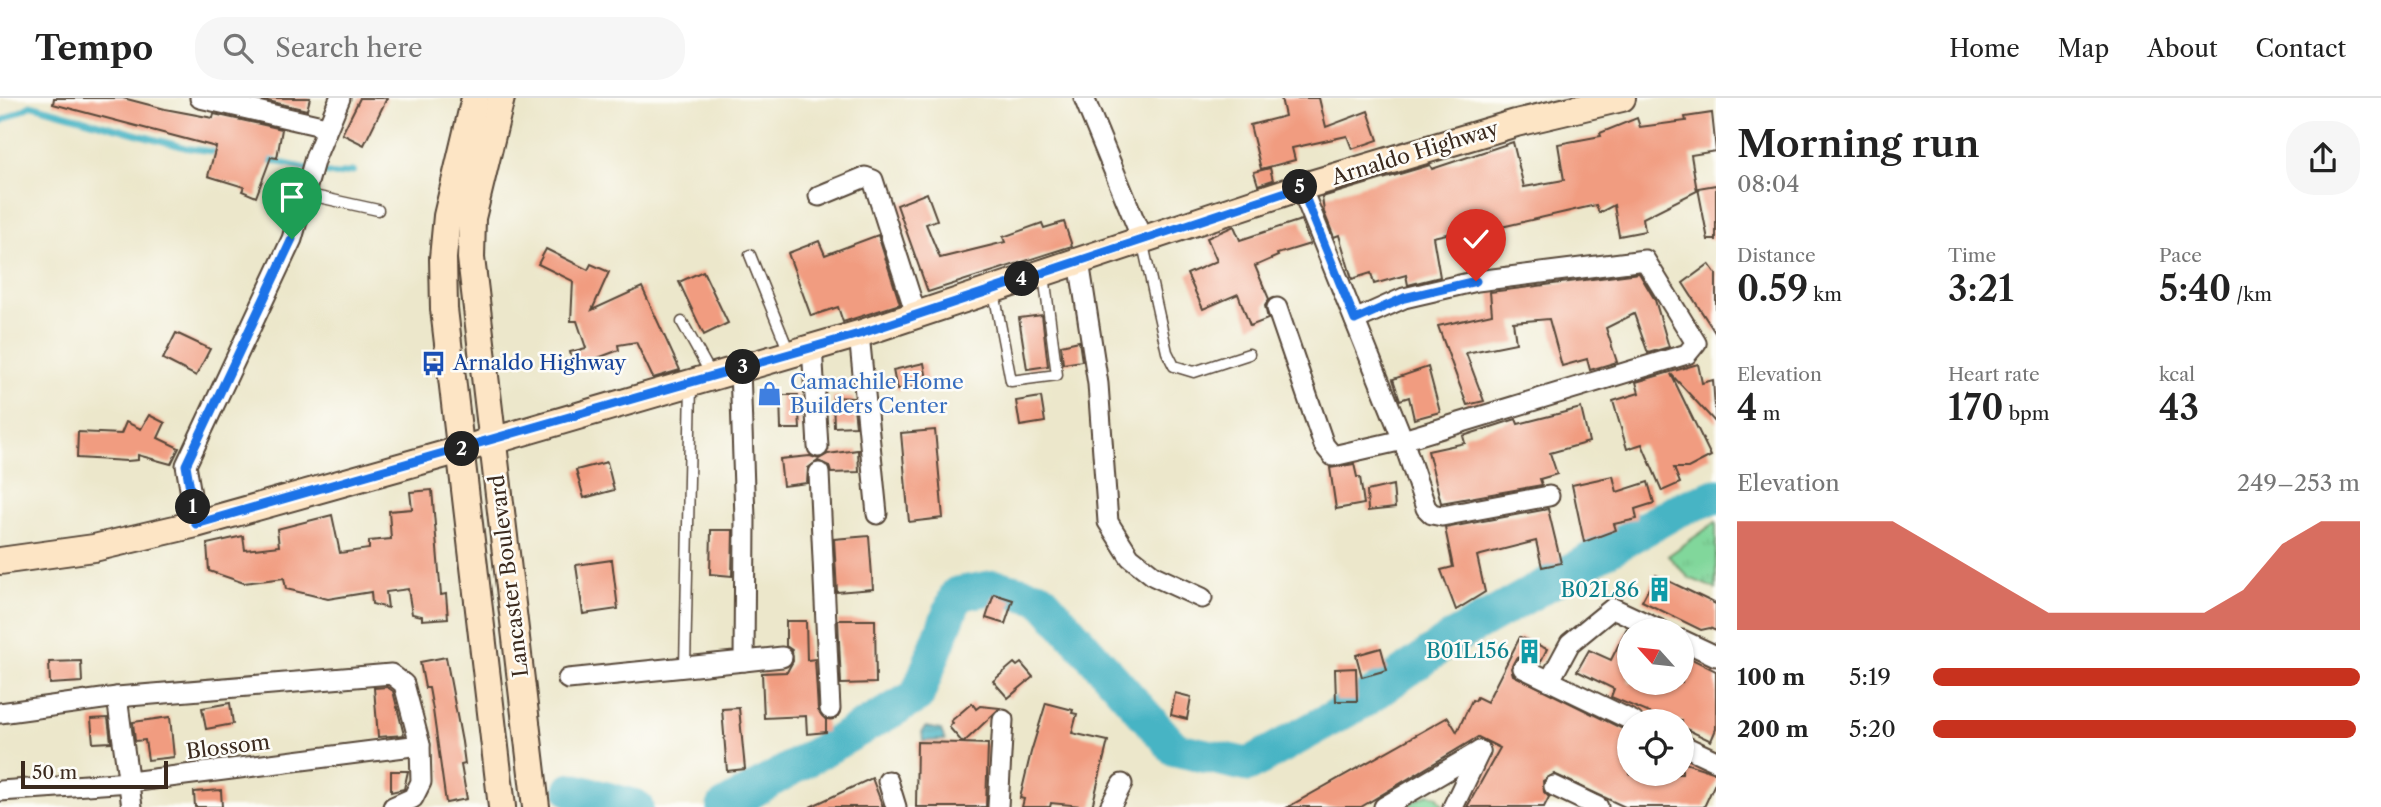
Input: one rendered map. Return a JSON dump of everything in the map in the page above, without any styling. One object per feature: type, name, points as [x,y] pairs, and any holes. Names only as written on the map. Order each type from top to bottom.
[{"type":"main road","name":"Lancaster Boulevard","points":[[475,98],[447,216],[443,258],[444,309],[502,807]]},
{"type":"main road","name":"Lancaster Boulevard","points":[[501,98],[472,218],[471,258],[536,807]]},
{"type":"main road","name":"Arnaldo Highway","points":[[0,561],[94,548],[196,524],[492,441],[800,349],[859,334],[1301,187],[1516,123],[1615,100]]},
{"type":"street","points":[[200,98],[326,127]]},
{"type":"street","points":[[196,524],[186,465],[292,239],[326,127],[340,98]]},
{"type":"street","points":[[1084,98],[1142,239]]},
{"type":"street","points":[[819,196],[865,177],[873,180],[916,314]]},
{"type":"street","points":[[1301,187],[1403,440],[1426,508],[1432,514],[1441,516],[1549,496]]},
{"type":"street","points":[[1277,308],[1324,445],[1333,456],[1403,440],[1688,354],[1694,350],[1695,337],[1645,260],[1476,281],[1404,298],[1355,320]]},
{"type":"street","points":[[1079,261],[1098,384],[1108,522],[1130,557],[1154,576],[1202,598]]},
{"type":"street","points":[[859,334],[877,514]]},
{"type":"street","points":[[800,349],[818,447]]},
{"type":"street","points":[[740,368],[745,519],[744,661]]},
{"type":"street","points":[[819,473],[830,709]]},
{"type":"street","points":[[1550,681],[1570,643],[1613,608],[1634,618]]},
{"type":"street","points":[[1694,646],[1716,656]]},
{"type":"street","points":[[568,679],[782,657]]},
{"type":"street","points":[[1523,668],[1617,713]]},
{"type":"street","points":[[0,713],[117,697],[391,674],[404,684],[420,745],[421,782],[413,797],[393,807]]},
{"type":"street","points":[[117,697],[132,807]]},
{"type":"street","points":[[998,807],[1003,720]]},
{"type":"street","name":"Blossom","points":[[0,791],[130,782],[420,745]]},
{"type":"street","points":[[1384,807],[1480,751],[1453,807]]},
{"type":"street","points":[[1694,751],[1716,761]]},
{"type":"street","points":[[888,781],[896,807]]},
{"type":"street","points":[[1110,807],[1122,784]]},
{"type":"street","points":[[1562,796],[1598,807]]},
{"type":"lane","points":[[305,194],[378,210]]},
{"type":"lane","points":[[1142,239],[1167,352],[1174,366],[1194,372],[1249,354]]},
{"type":"lane","points":[[750,254],[800,349]]},
{"type":"lane","points":[[994,288],[1011,381],[1057,374],[1044,273]]},
{"type":"lane","points":[[682,322],[702,379],[685,667]]},
{"type":"green space","points":[[1716,522],[1716,589],[1689,578],[1668,556]]},
{"type":"green space","points":[[1428,794],[1437,796],[1444,807],[1403,807]]},
{"type":"water","points":[[926,727],[941,730],[945,740],[923,741],[922,731]]},
{"type":"building","points":[[54,98],[123,98],[165,109],[213,118],[214,114],[282,129],[277,158],[271,157],[256,197],[242,191],[244,187],[208,176],[216,147],[53,104]]},
{"type":"building","points":[[255,98],[310,98],[307,110]]},
{"type":"building","points":[[360,98],[387,98],[364,145],[342,134]]},
{"type":"building","points":[[1281,98],[1319,98],[1326,127],[1368,111],[1378,140],[1352,149],[1347,136],[1292,148],[1295,160],[1261,169],[1250,125],[1285,116]]},
{"type":"building","points":[[1712,113],[1716,151],[1691,155],[1697,191],[1643,218],[1645,231],[1619,236],[1614,205],[1599,213],[1596,205],[1497,228],[1470,232],[1469,229],[1433,237],[1440,277],[1408,285],[1406,275],[1374,284],[1371,273],[1352,279],[1339,235],[1334,237],[1324,212],[1322,197],[1430,165],[1432,169],[1513,142],[1524,187],[1564,180],[1558,144],[1601,136],[1600,133],[1637,118],[1640,127],[1686,121],[1685,117]]},
{"type":"building","points":[[1270,168],[1273,180],[1258,185],[1254,172]]},
{"type":"building","points":[[1716,185],[1716,240],[1708,240],[1698,188]]},
{"type":"building","points":[[927,193],[937,220],[926,224],[940,258],[1005,242],[1003,237],[1042,223],[1044,228],[1064,222],[1072,246],[928,292],[897,205]]},
{"type":"building","points":[[1301,220],[1310,244],[1277,254],[1278,256],[1255,266],[1269,299],[1265,306],[1268,319],[1250,326],[1238,294],[1203,309],[1187,274],[1217,261],[1207,238],[1234,226],[1240,240]]},
{"type":"building","points":[[878,235],[900,304],[843,322],[838,307],[811,316],[788,253],[819,241],[825,255]]},
{"type":"building","points":[[546,249],[588,270],[591,264],[609,272],[592,310],[642,287],[680,370],[653,378],[636,342],[618,345],[619,350],[574,367],[570,352],[586,348],[577,321],[571,321],[573,281],[538,264]]},
{"type":"building","points":[[1709,264],[1716,274],[1716,334],[1683,283]]},
{"type":"building","points":[[703,271],[728,323],[704,335],[679,282]]},
{"type":"building","points":[[1639,273],[1655,300],[1669,347],[1648,353],[1634,314],[1606,328],[1617,362],[1590,370],[1587,359],[1562,366],[1549,319],[1513,322],[1516,343],[1466,353],[1484,401],[1467,405],[1438,326],[1492,314],[1490,292]]},
{"type":"building","points":[[1042,315],[1048,366],[1027,369],[1019,318]]},
{"type":"building","points":[[176,333],[210,349],[196,376],[163,359]]},
{"type":"building","points":[[1079,341],[1082,361],[1063,364],[1061,345]]},
{"type":"building","points":[[924,363],[928,385],[897,390],[893,370]]},
{"type":"building","points":[[1698,364],[1702,383],[1713,380],[1716,423],[1671,374],[1711,456],[1688,468],[1674,468],[1680,483],[1662,491],[1642,444],[1627,449],[1613,401],[1639,393],[1636,382]]},
{"type":"building","points":[[1428,367],[1440,412],[1414,419],[1409,397],[1400,400],[1393,379]]},
{"type":"building","points":[[780,395],[798,395],[800,429],[781,429]]},
{"type":"building","points":[[833,397],[853,398],[856,426],[834,427]]},
{"type":"building","points":[[1041,397],[1045,422],[1020,426],[1016,401]]},
{"type":"building","points":[[1581,408],[1589,442],[1550,453],[1557,474],[1540,479],[1542,485],[1441,503],[1428,451],[1465,443],[1463,436],[1516,419],[1518,424]]},
{"type":"building","points":[[149,415],[165,423],[158,438],[179,448],[171,464],[138,455],[138,460],[127,461],[77,458],[78,432],[121,434],[126,422],[141,429]]},
{"type":"building","points":[[935,430],[943,518],[909,522],[901,433]]},
{"type":"building","points":[[858,450],[859,472],[831,473],[829,466],[818,461],[808,468],[807,483],[783,486],[780,459],[810,456],[819,459],[828,454]]},
{"type":"building","points":[[607,462],[614,490],[584,498],[576,470]]},
{"type":"building","points":[[1354,464],[1357,477],[1360,477],[1364,504],[1336,509],[1330,468]]},
{"type":"building","points":[[1613,476],[1617,492],[1648,482],[1654,503],[1635,509],[1637,519],[1614,524],[1616,530],[1584,542],[1572,485]]},
{"type":"building","points":[[1393,485],[1395,508],[1368,511],[1367,491]]},
{"type":"building","points":[[432,490],[441,595],[446,594],[448,618],[422,620],[422,616],[412,614],[408,589],[386,592],[388,608],[372,604],[371,592],[328,599],[286,589],[284,578],[244,583],[209,571],[207,544],[243,536],[245,550],[279,546],[277,529],[332,515],[340,553],[369,549],[369,541],[391,539],[389,511],[412,509],[410,492]]},
{"type":"building","points":[[1548,509],[1561,563],[1542,567],[1536,541],[1477,556],[1485,592],[1456,610],[1441,570],[1453,567],[1445,528]]},
{"type":"building","points":[[711,530],[733,530],[732,576],[710,574]]},
{"type":"building","points":[[869,536],[873,589],[837,592],[834,539]]},
{"type":"building","points":[[612,560],[618,609],[583,614],[576,565]]},
{"type":"building","points":[[1656,575],[1716,604],[1716,631],[1710,628],[1701,630],[1694,627],[1694,618],[1677,618],[1642,601]]},
{"type":"building","points":[[994,594],[1013,600],[1005,624],[986,618]]},
{"type":"building","points":[[838,620],[875,620],[876,683],[841,684]]},
{"type":"building","points":[[786,621],[806,621],[807,660],[815,659],[818,710],[826,720],[826,732],[807,734],[806,716],[764,718],[762,673],[787,672],[793,661],[792,650],[786,646]]},
{"type":"building","points":[[1520,637],[1547,649],[1540,663],[1523,656],[1516,658],[1511,668],[1513,675],[1617,726],[1617,786],[1694,786],[1694,766],[1716,773],[1716,781],[1704,807],[1625,807],[1554,774],[1543,781],[1544,792],[1549,797],[1544,807],[1467,807],[1500,748],[1478,737],[1361,807],[1288,807],[1448,717],[1457,732],[1472,700],[1475,701],[1477,697],[1487,702]]},
{"type":"building","points":[[1381,648],[1387,670],[1362,677],[1356,655]]},
{"type":"building","points":[[1617,648],[1617,695],[1694,695],[1694,660],[1716,671],[1716,729],[1711,741],[1694,733],[1694,709],[1640,709],[1611,697],[1614,689],[1577,671],[1589,650],[1611,660]]},
{"type":"building","points":[[446,657],[462,742],[465,764],[461,765],[467,799],[446,803],[429,688],[425,688],[420,662]]},
{"type":"building","points":[[81,661],[82,682],[50,684],[49,662]]},
{"type":"building","points":[[1014,663],[1017,666],[1021,663],[1033,677],[1008,698],[993,681]]},
{"type":"building","points":[[1356,668],[1357,701],[1336,701],[1335,669]]},
{"type":"building","points":[[387,687],[393,691],[404,735],[378,737],[374,688]]},
{"type":"building","points":[[1175,693],[1191,697],[1187,719],[1171,715]]},
{"type":"building","points":[[230,703],[233,724],[206,729],[202,708]]},
{"type":"building","points":[[972,703],[976,709],[980,706],[1000,708],[963,743],[949,727],[953,723],[951,721]]},
{"type":"building","points":[[1046,703],[1073,710],[1072,713],[1077,714],[1072,733],[1108,741],[1092,807],[1051,803],[1050,807],[1022,807],[1024,799],[1020,798]]},
{"type":"building","points":[[739,708],[745,769],[727,771],[722,709]]},
{"type":"building","points":[[170,717],[174,757],[148,760],[145,740],[135,741],[133,722]]},
{"type":"building","points":[[108,718],[111,742],[93,743],[91,719]]},
{"type":"building","points":[[917,742],[988,744],[986,807],[916,807]]},
{"type":"building","points":[[391,771],[408,771],[404,789],[391,792]]},
{"type":"building","points":[[872,778],[883,807],[810,807]]},
{"type":"building","points":[[221,790],[222,807],[195,807],[194,792]]},
{"type":"waterway","points":[[0,122],[32,105],[187,148],[222,153]]},
{"type":"waterway","points":[[264,159],[336,175],[354,171]]},
{"type":"waterway","points":[[724,807],[917,696],[957,594],[996,587],[1041,598],[1175,749],[1248,765],[1365,700],[1451,639],[1678,510],[1716,496]]},
{"type":"waterway","points":[[572,790],[636,807]]},
{"type":"place","name":"Arnaldo Highway","points":[[433,363]]},
{"type":"place","name":"Camachile Home Builders Center","points":[[770,394]]},
{"type":"place","name":"B02L86","points":[[1659,590]]},
{"type":"place","name":"B01L156","points":[[1529,651]]},
{"type":"route","points":[[292,239],[186,465],[196,524],[859,334],[1301,187],[1355,320],[1404,298],[1476,281]]}]
